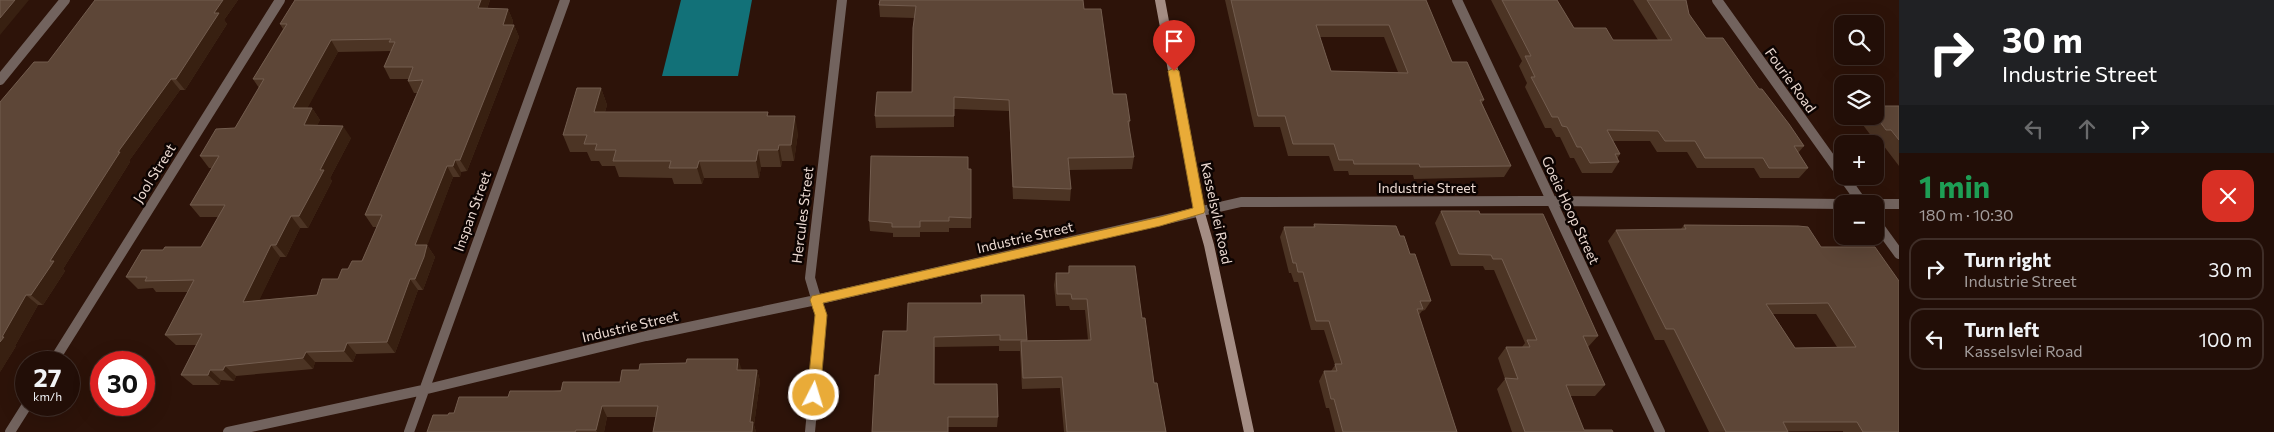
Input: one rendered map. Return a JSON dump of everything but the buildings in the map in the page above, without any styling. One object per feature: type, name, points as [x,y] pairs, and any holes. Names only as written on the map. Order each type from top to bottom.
[{"type":"street","points":[[0,80],[65,0]]},
{"type":"street","name":"Jool Street","points":[[60,351],[280,0]]},
{"type":"street","name":"Inspan Street","points":[[409,432],[565,0]]},
{"type":"street","name":"Hercules Street","points":[[810,432],[821,315],[810,278],[842,0]]},
{"type":"street","name":"Kasselsvlei Road","points":[[1160,0],[1200,210],[1249,432]]},
{"type":"street","name":"Goeie Hoop Street","points":[[1457,0],[1660,432]]},
{"type":"street","name":"Fourie Road","points":[[1717,0],[1834,163]]},
{"type":"street","name":"Industrie Street","points":[[228,432],[423,390],[646,336],[816,300],[1241,202],[1552,201],[1834,204]]},
{"type":"street","points":[[1884,204],[1899,204]]},
{"type":"street","points":[[1884,233],[1899,254]]},
{"type":"street","points":[[10,432],[20,416]]},
{"type":"water","points":[[681,0],[752,0],[738,76],[662,76]]},
{"type":"route","points":[[814,395],[821,315],[816,300],[1160,222],[1200,210],[1174,71]]}]
